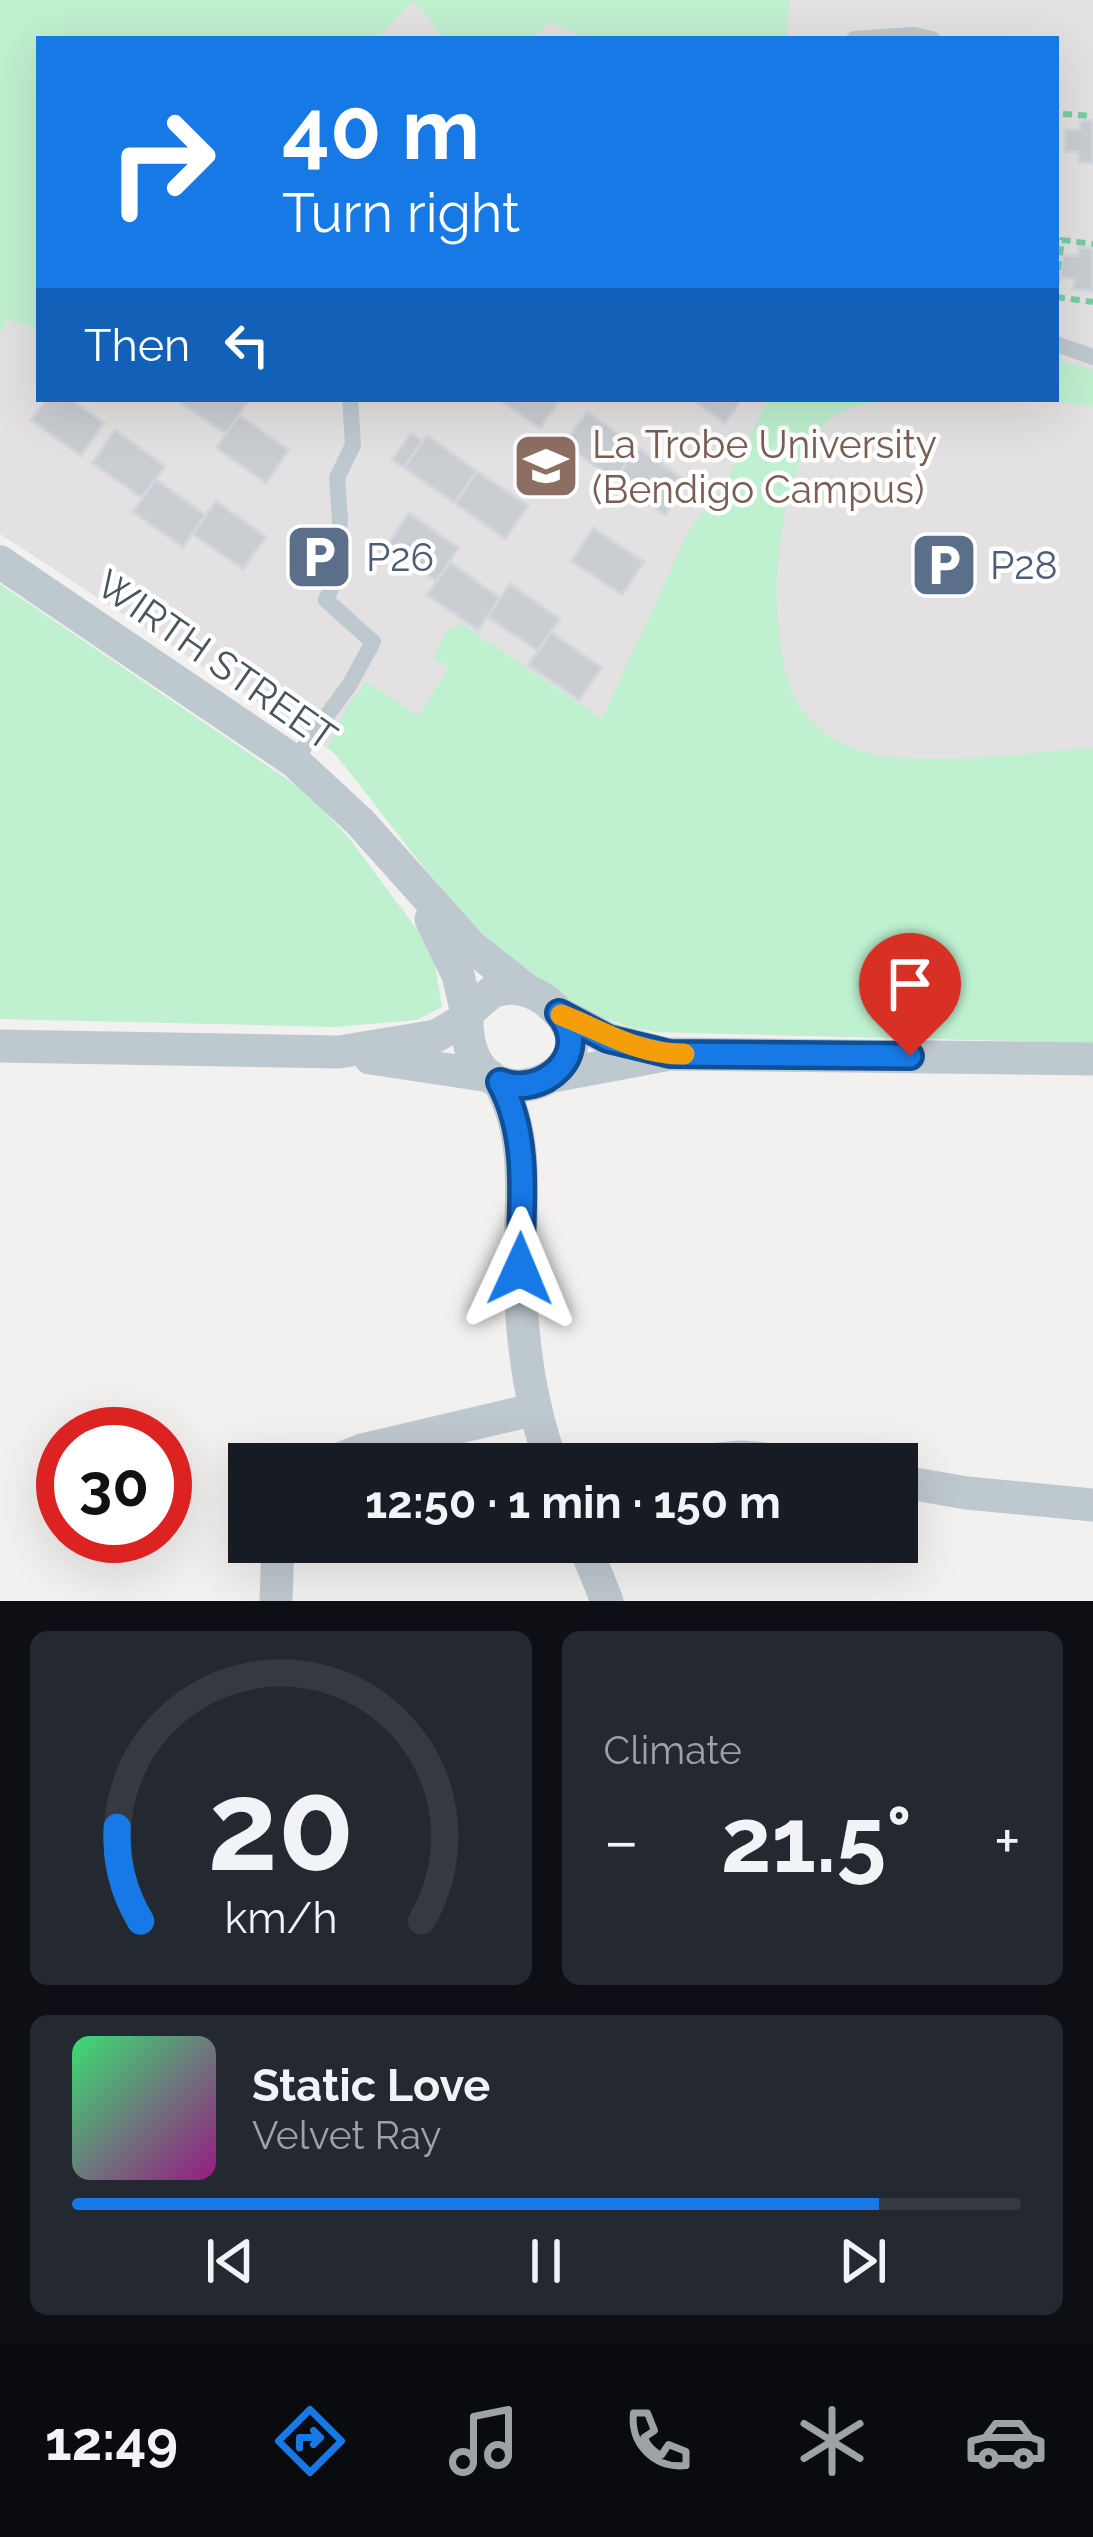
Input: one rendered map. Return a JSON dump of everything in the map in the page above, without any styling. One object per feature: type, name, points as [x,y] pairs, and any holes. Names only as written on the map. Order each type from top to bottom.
[{"type":"street","name":"WIRTH STREET","points":[[0,562],[294,760],[360,822],[471,946],[525,989]]},
{"type":"street","name":"WIRTH STREET","points":[[422,895],[458,975],[467,1016]]},
{"type":"street","points":[[339,1052],[436,1036],[493,992],[525,989],[540,996],[568,1024],[570,1041],[568,1056],[532,1117],[522,1158]]},
{"type":"street","points":[[559,1013],[608,1039],[670,1054]]},
{"type":"street","points":[[467,1016],[469,1049],[511,1102],[522,1158],[521,1302],[536,1409],[546,1443]]},
{"type":"street","points":[[0,1046],[339,1052],[495,1079],[519,1088],[670,1054],[1093,1059]]},
{"type":"street","points":[[392,1443],[536,1409]]},
{"type":"street","points":[[918,1485],[1093,1505]]},
{"type":"street","points":[[276,1601],[277,1563]]},
{"type":"street","points":[[592,1563],[607,1601]]},
{"type":"lane","points":[[1059,345],[1093,357]]},
{"type":"lane","points":[[294,760],[374,643],[326,600],[337,576],[337,478],[352,446],[350,402]]},
{"type":"path","points":[[1063,114],[1093,116]]},
{"type":"path","points":[[1059,262],[1062,240],[1093,244]]},
{"type":"path","points":[[1059,297],[1093,302]]},
{"type":"shaded area","name":"La Trobe University (Bendigo Campus)","points":[[0,0],[1093,0],[1093,1043],[655,1032],[481,933],[335,753],[0,534]]},
{"type":"green space","points":[[0,0],[789,0],[787,36],[581,36],[550,22],[535,36],[443,36],[414,1],[379,36],[36,36],[36,328],[7,319],[0,334]]},
{"type":"green space","points":[[1059,360],[1093,370],[1093,407],[1058,402]]},
{"type":"green space","points":[[767,402],[881,402],[839,413],[816,433],[798,466],[779,550],[777,596],[787,677],[814,724],[847,746],[872,754],[934,759],[1093,748],[1093,1043],[655,1032],[604,1018],[557,994],[474,924],[327,748],[345,710],[366,682],[419,716],[449,667],[433,659],[448,627],[454,631],[459,622],[602,719],[689,530],[723,488]]},
{"type":"green space","points":[[0,584],[306,792],[349,838],[433,951],[442,1007],[417,1020],[335,1027],[0,1019]]},
{"type":"building","points":[[1080,120],[1093,121],[1093,163],[1079,162],[1079,152],[1065,151],[1065,130],[1080,130]]},
{"type":"building","points":[[1079,247],[1093,249],[1093,291],[1073,289],[1075,279],[1060,277],[1063,255],[1078,256]]},
{"type":"building","points":[[44,402],[74,402],[104,423],[81,456],[31,420]]},
{"type":"building","points":[[179,402],[247,402],[226,434]]},
{"type":"building","points":[[502,402],[559,402],[540,428]]},
{"type":"building","points":[[695,402],[740,402],[725,423]]},
{"type":"building","points":[[587,412],[637,447],[615,480],[564,444]]},
{"type":"building","points":[[239,415],[289,450],[266,483],[216,448]]},
{"type":"building","points":[[115,430],[165,466],[142,498],[92,463]]},
{"type":"building","points":[[411,433],[423,441],[404,468],[392,460]]},
{"type":"building","points":[[427,435],[477,471],[455,503],[404,468]]},
{"type":"building","points":[[637,447],[688,482],[665,515],[615,480]]},
{"type":"building","points":[[477,471],[528,506],[505,539],[455,503]]},
{"type":"building","points":[[155,479],[206,515],[183,547],[133,512]]},
{"type":"building","points":[[216,501],[266,537],[243,569],[192,534]]},
{"type":"building","points":[[409,513],[459,548],[436,581],[386,546]]},
{"type":"building","points":[[593,528],[644,562],[622,595],[571,561]]},
{"type":"building","points":[[450,562],[500,598],[478,630],[427,595]]},
{"type":"building","points":[[510,584],[560,619],[538,651],[487,617]]},
{"type":"building","points":[[551,632],[602,668],[579,700],[528,665]]},
{"type":"slow traffic","points":[[561,1015],[608,1039],[684,1054]]},
{"type":"place","name":"La Trobe University (Bendigo Campus)","points":[[546,466]]},
{"type":"place","name":"P26","points":[[319,557]]},
{"type":"place","name":"P28","points":[[944,565]]},
{"type":"route","points":[[520,1269],[522,1158],[511,1102],[500,1082],[519,1088],[534,1086],[560,1070],[570,1041],[568,1024],[559,1013],[608,1039],[670,1054],[910,1056]]}]
